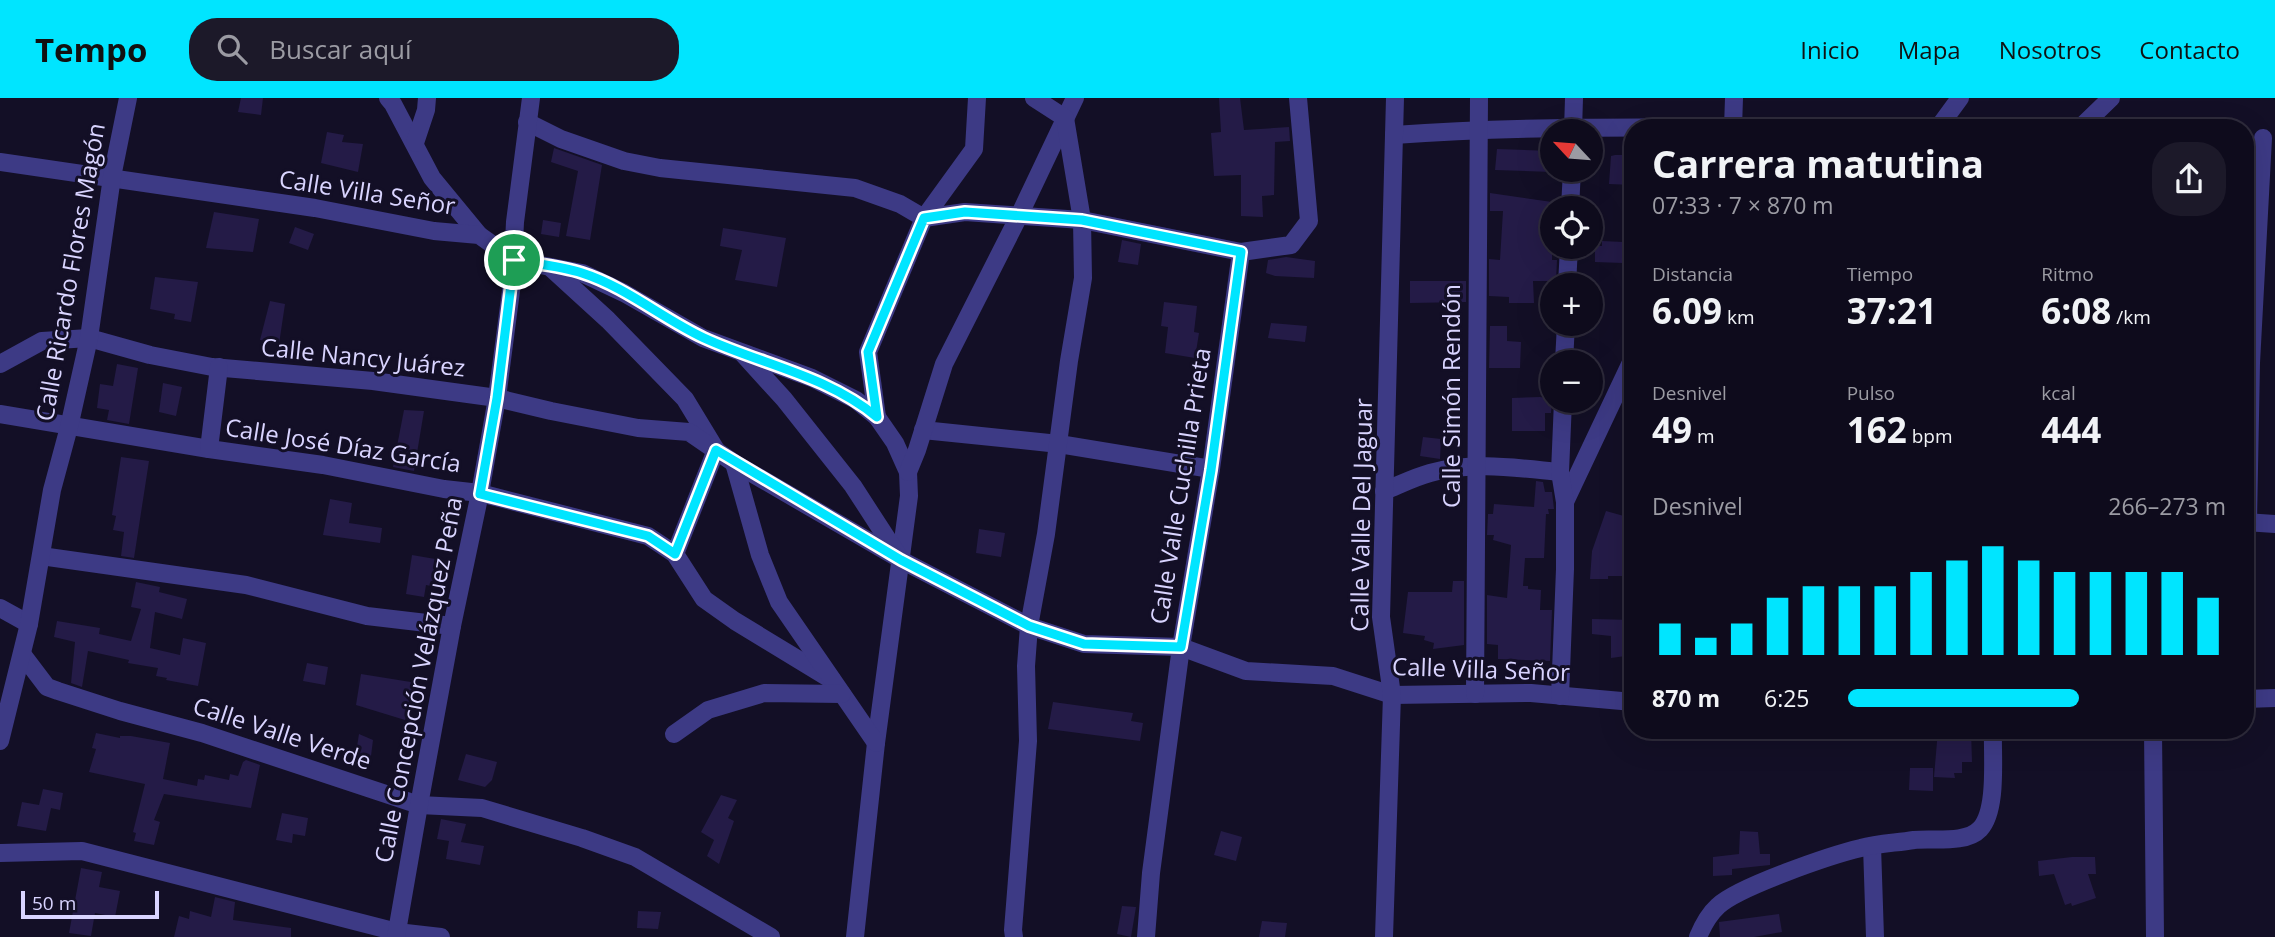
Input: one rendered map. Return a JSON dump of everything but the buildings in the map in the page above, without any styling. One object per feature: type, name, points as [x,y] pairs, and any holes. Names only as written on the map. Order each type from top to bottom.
[{"type":"street","name":"Calle Ricardo Flores Magón","points":[[0,738],[29,625],[52,490],[89,338],[112,177],[128,98]]},
{"type":"street","points":[[387,98],[415,143],[432,178],[480,234]]},
{"type":"street","points":[[415,143],[426,110],[427,98]]},
{"type":"street","name":"Calle Concepción Velázquez Peña","points":[[397,934],[452,626],[497,398],[531,98]]},
{"type":"street","points":[[877,417],[868,352],[924,218],[974,149],[977,98]]},
{"type":"street","points":[[1014,937],[1028,741],[1026,666],[1029,626],[1046,534],[1083,278],[1082,220],[1065,118],[1034,98]]},
{"type":"street","points":[[855,937],[876,743],[909,496],[908,472],[944,364],[1075,98]]},
{"type":"street","points":[[527,122],[561,139],[624,161],[660,168],[855,187],[900,204],[924,218],[965,212],[1082,220],[1241,252],[1292,245],[1309,221],[1298,98]]},
{"type":"street","name":"Calle Valle Del Jaguar","points":[[1384,937],[1392,695],[1381,617],[1395,98]]},
{"type":"street","name":"Calle Simón Rendón","points":[[1475,694],[1479,98]]},
{"type":"street","points":[[1573,119],[1574,98]]},
{"type":"street","points":[[1733,119],[1734,98]]},
{"type":"street","points":[[1945,119],[1960,98]]},
{"type":"street","points":[[2089,119],[2111,98]]},
{"type":"street","points":[[1394,135],[1479,129],[1540,129]]},
{"type":"street","points":[[1603,129],[1624,129]]},
{"type":"street","points":[[2254,341],[2266,252],[2261,138]]},
{"type":"street","name":"Calle Villa Señor","points":[[0,162],[315,208],[434,231],[480,234],[514,260],[582,273],[624,292],[703,338],[813,379],[856,400],[877,417],[895,443],[908,472]]},
{"type":"street","name":"Calle Valle Cuchilla Prieta","points":[[1146,937],[1181,647],[1211,470],[1241,252]]},
{"type":"street","points":[[550,267],[608,320],[685,399],[716,450],[675,554]]},
{"type":"street","name":"Calle Nancy Juárez","points":[[0,364],[42,341],[89,338],[150,355],[219,367],[373,381],[497,398],[639,428],[689,432],[734,463],[901,560]]},
{"type":"street","name":"Calle Villa Señor","points":[[742,352],[784,399],[853,486],[901,560],[1029,626],[1084,644],[1181,647],[1246,671],[1333,676],[1392,695],[1531,693],[1624,701]]},
{"type":"street","points":[[209,449],[219,367]]},
{"type":"street","points":[[1565,502],[1624,377]]},
{"type":"street","points":[[1560,696],[1565,502],[1560,472],[1562,413]]},
{"type":"street","name":"Calle José Díaz García","points":[[0,414],[323,465],[480,494],[648,536],[675,554],[704,599],[837,687]]},
{"type":"street","points":[[923,430],[1059,444],[1211,470]]},
{"type":"street","points":[[734,463],[760,555],[779,601],[876,743]]},
{"type":"street","points":[[1384,491],[1430,473],[1476,467],[1495,466],[1560,472]]},
{"type":"street","points":[[2254,522],[2275,524]]},
{"type":"street","points":[[41,556],[246,585],[368,616],[452,626]]},
{"type":"street","points":[[0,608],[29,625]]},
{"type":"street","name":"Calle Valle Verde","points":[[22,653],[39,679],[47,687],[58,691],[202,733],[419,804],[482,808],[635,857],[771,937]]},
{"type":"street","points":[[674,734],[708,710],[764,693],[837,687]]},
{"type":"street","points":[[2254,698],[2275,698],[2275,712]]},
{"type":"street","points":[[1698,937],[1707,917],[1719,904],[1739,892],[1862,847],[1924,839],[1969,837],[1981,828],[1990,811],[1993,739]]},
{"type":"street","points":[[2153,739],[2155,937]]},
{"type":"street","points":[[1872,846],[1875,937]]},
{"type":"street","points":[[0,853],[82,851],[397,934],[441,937]]},
{"type":"route","points":[[965,212],[1082,220],[1241,252],[1211,470],[1181,647],[1084,644],[1029,626],[901,560],[716,450],[675,554],[648,536],[480,494],[497,398],[514,260],[582,273],[624,292],[703,338],[813,379],[856,400],[877,417],[868,352],[924,218],[965,212]]}]
